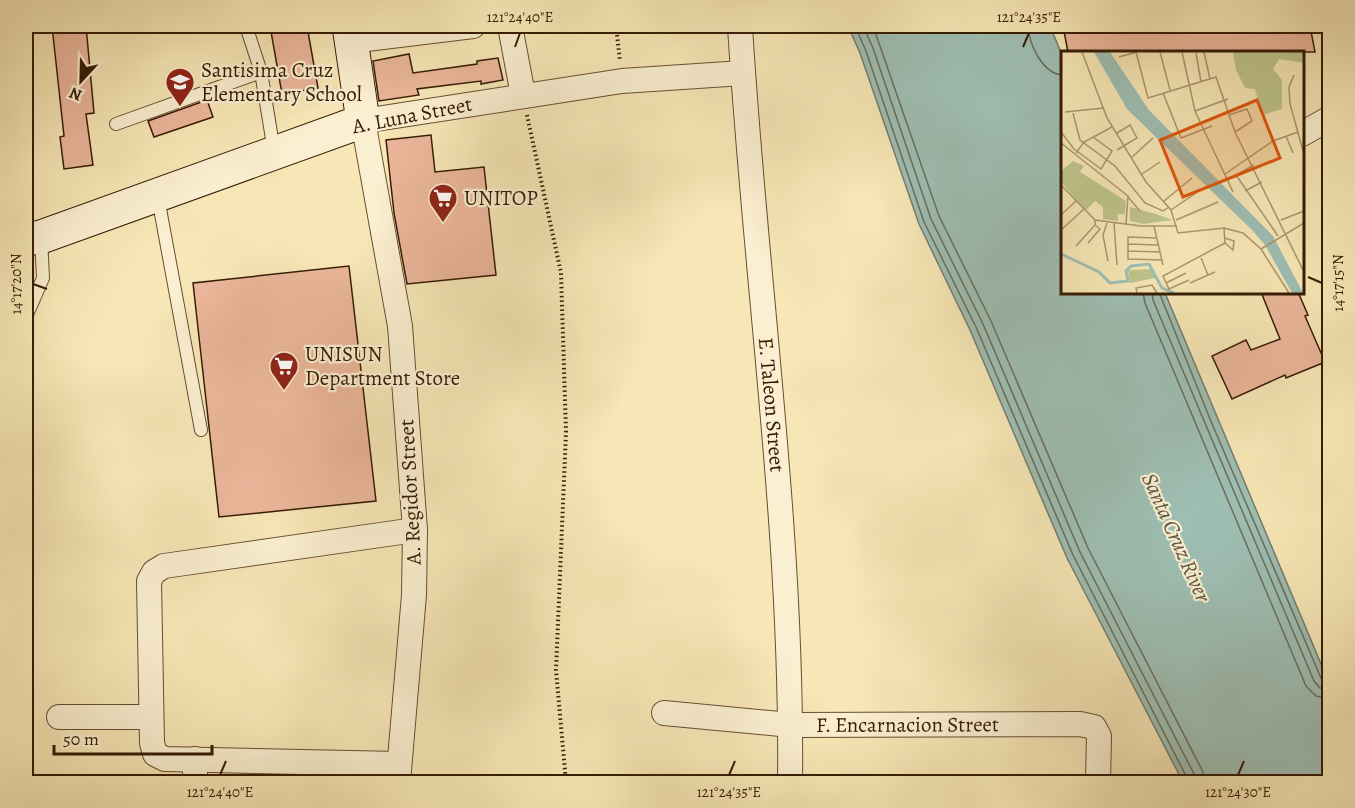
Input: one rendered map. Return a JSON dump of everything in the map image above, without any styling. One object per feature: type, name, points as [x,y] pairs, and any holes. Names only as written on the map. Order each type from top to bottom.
[{"type":"street","points":[[350,33],[473,26]]},
{"type":"street","points":[[510,26],[523,95]]},
{"type":"street","name":"E. Taleon Street","points":[[740,26],[782,513],[791,725],[790,783]]},
{"type":"street","name":"A. Regidor Street","points":[[350,33],[363,121],[400,326],[415,530],[414,596],[399,773]]},
{"type":"street","name":"A. Luna Street","points":[[33,238],[363,121],[622,81],[743,73]]},
{"type":"street","points":[[1304,133],[1329,118]]},
{"type":"street","points":[[399,773],[195,771],[155,754],[152,743],[151,717],[149,581],[154,572],[164,566],[415,530]]},
{"type":"street","name":"F. Encarnacion Street","points":[[664,713],[791,725],[1080,724],[1094,727],[1098,736],[1098,783]]},
{"type":"street","points":[[59,717],[151,717]]},
{"type":"lane","points":[[246,26],[261,72],[275,152]]},
{"type":"lane","points":[[116,124],[261,72]]},
{"type":"lane","points":[[157,194],[201,430]]},
{"type":"lane","points":[[26,317],[43,278],[33,238]]},
{"type":"path","points":[[616,26],[622,81]]},
{"type":"path","points":[[523,95],[561,273],[566,432],[556,670],[566,783]]},
{"type":"water","name":"Santa Cruz River","points":[[848,26],[1050,26],[1061,53],[1061,294],[1165,294],[1329,683],[1329,782],[1183,782],[1067,558],[970,330],[919,224],[860,53]]},
{"type":"building","points":[[52,26],[86,26],[94,113],[86,114],[93,165],[64,169],[60,137],[64,136]]},
{"type":"building","points":[[270,26],[307,26],[318,88],[282,94]]},
{"type":"building","points":[[1063,26],[1310,26],[1315,52],[1304,51],[1068,51]]},
{"type":"building","points":[[409,54],[413,73],[477,64],[477,61],[498,58],[503,80],[417,89],[419,95],[379,101],[373,61]]},
{"type":"building","points":[[207,100],[213,117],[154,137],[148,121]]},
{"type":"building","name":"UNITOP","points":[[431,135],[435,172],[484,167],[496,275],[407,284],[394,213],[386,140]]},
{"type":"building","name":"UNISUN Department Store","points":[[349,266],[376,501],[219,517],[193,283]]},
{"type":"building","points":[[1262,294],[1299,294],[1308,315],[1305,316],[1325,362],[1286,378],[1285,375],[1232,399],[1212,356],[1246,340],[1251,350],[1280,339]]},
{"type":"place","name":"Santisima Cruz Elementary School","points":[[180,108]]},
{"type":"place","name":"UNITOP","points":[[443,224]]},
{"type":"place","name":"UNISUN Department Store","points":[[284,392]]}]
